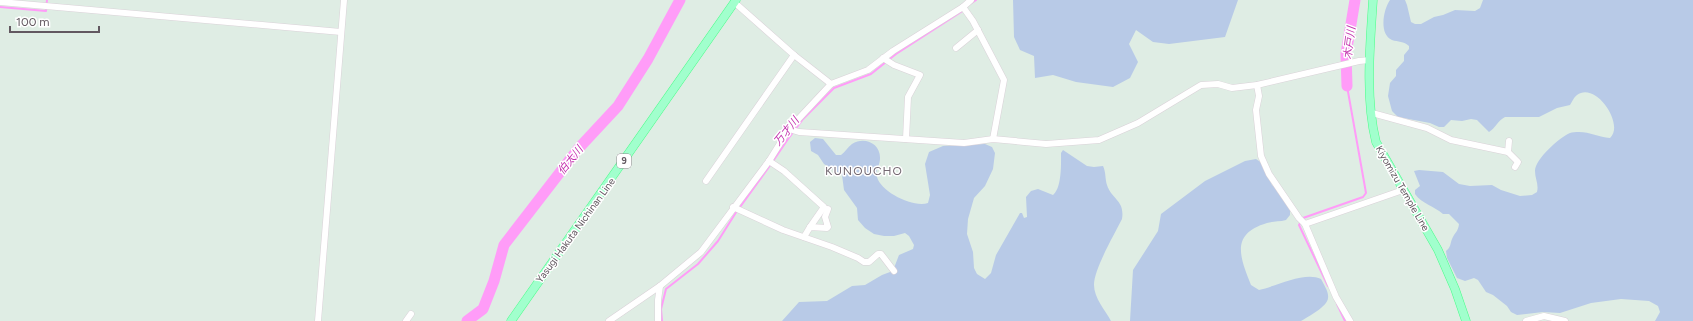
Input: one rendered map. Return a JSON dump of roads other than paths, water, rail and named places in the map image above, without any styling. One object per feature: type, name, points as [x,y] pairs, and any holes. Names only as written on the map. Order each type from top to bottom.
[{"type":"main road","name":"Kiyomizu Temple Line","points":[[1373,0],[1370,60],[1372,113],[1376,142],[1438,250],[1448,270],[1466,321]]},
{"type":"main road","name":"Yasugi Hakuta Nichinan Line","points":[[511,321],[735,1]]},
{"type":"street","points":[[318,321],[344,0]]},
{"type":"street","points":[[609,321],[660,286],[701,252],[771,163],[792,130],[831,84],[868,70],[887,60],[971,0]]},
{"type":"street","points":[[735,1],[794,55],[831,84]]},
{"type":"street","points":[[0,2],[341,32]]},
{"type":"street","points":[[963,7],[973,21],[1004,80],[993,139]]},
{"type":"street","points":[[956,48],[978,30]]},
{"type":"street","points":[[706,181],[794,55]]},
{"type":"street","points":[[887,60],[920,75],[908,97],[906,140]]},
{"type":"street","points":[[792,130],[906,140],[964,143],[993,139],[1046,144],[1100,140],[1138,123],[1201,85],[1218,84],[1232,88],[1257,85],[1358,61],[1370,60]]},
{"type":"street","points":[[1257,85],[1259,96],[1256,110],[1261,156],[1269,174],[1299,218],[1305,224],[1336,297],[1350,321]]},
{"type":"street","points":[[1372,113],[1428,128],[1451,140],[1508,152],[1519,162]]},
{"type":"street","points":[[1508,152],[1509,141]]},
{"type":"street","points":[[771,163],[824,207],[804,238]]},
{"type":"street","points":[[1305,224],[1403,190]]},
{"type":"street","points":[[736,209],[783,230],[858,258],[864,262],[869,262],[878,254],[881,254],[894,271]]},
{"type":"street","points":[[810,227],[828,227],[825,217],[828,209]]},
{"type":"street","points":[[658,321],[657,306],[660,286]]},
{"type":"street","points":[[406,321],[411,314]]},
{"type":"street","points":[[1530,320],[1544,316],[1565,321]]},
{"type":"waterway","points":[[0,7],[46,11],[47,0]]},
{"type":"waterway","name":"伯太川","points":[[467,321],[483,309],[494,281],[504,245],[578,149],[618,106],[648,59],[680,0]]},
{"type":"waterway","name":"万才川","points":[[970,4],[976,0]]},
{"type":"waterway","name":"木戸川","points":[[1347,86],[1346,54],[1355,0]]},
{"type":"waterway","name":"万才川","points":[[662,321],[661,309],[666,289],[698,264],[718,241],[735,214],[803,119],[834,88],[871,74],[896,54],[964,10]]},
{"type":"waterway","points":[[1328,286],[1299,225],[1303,218],[1363,197],[1366,193],[1347,86]]},
{"type":"waterway","points":[[1337,304],[1345,321]]},
{"type":"district","name":"KUNOUCHO","points":[[864,171]]}]
